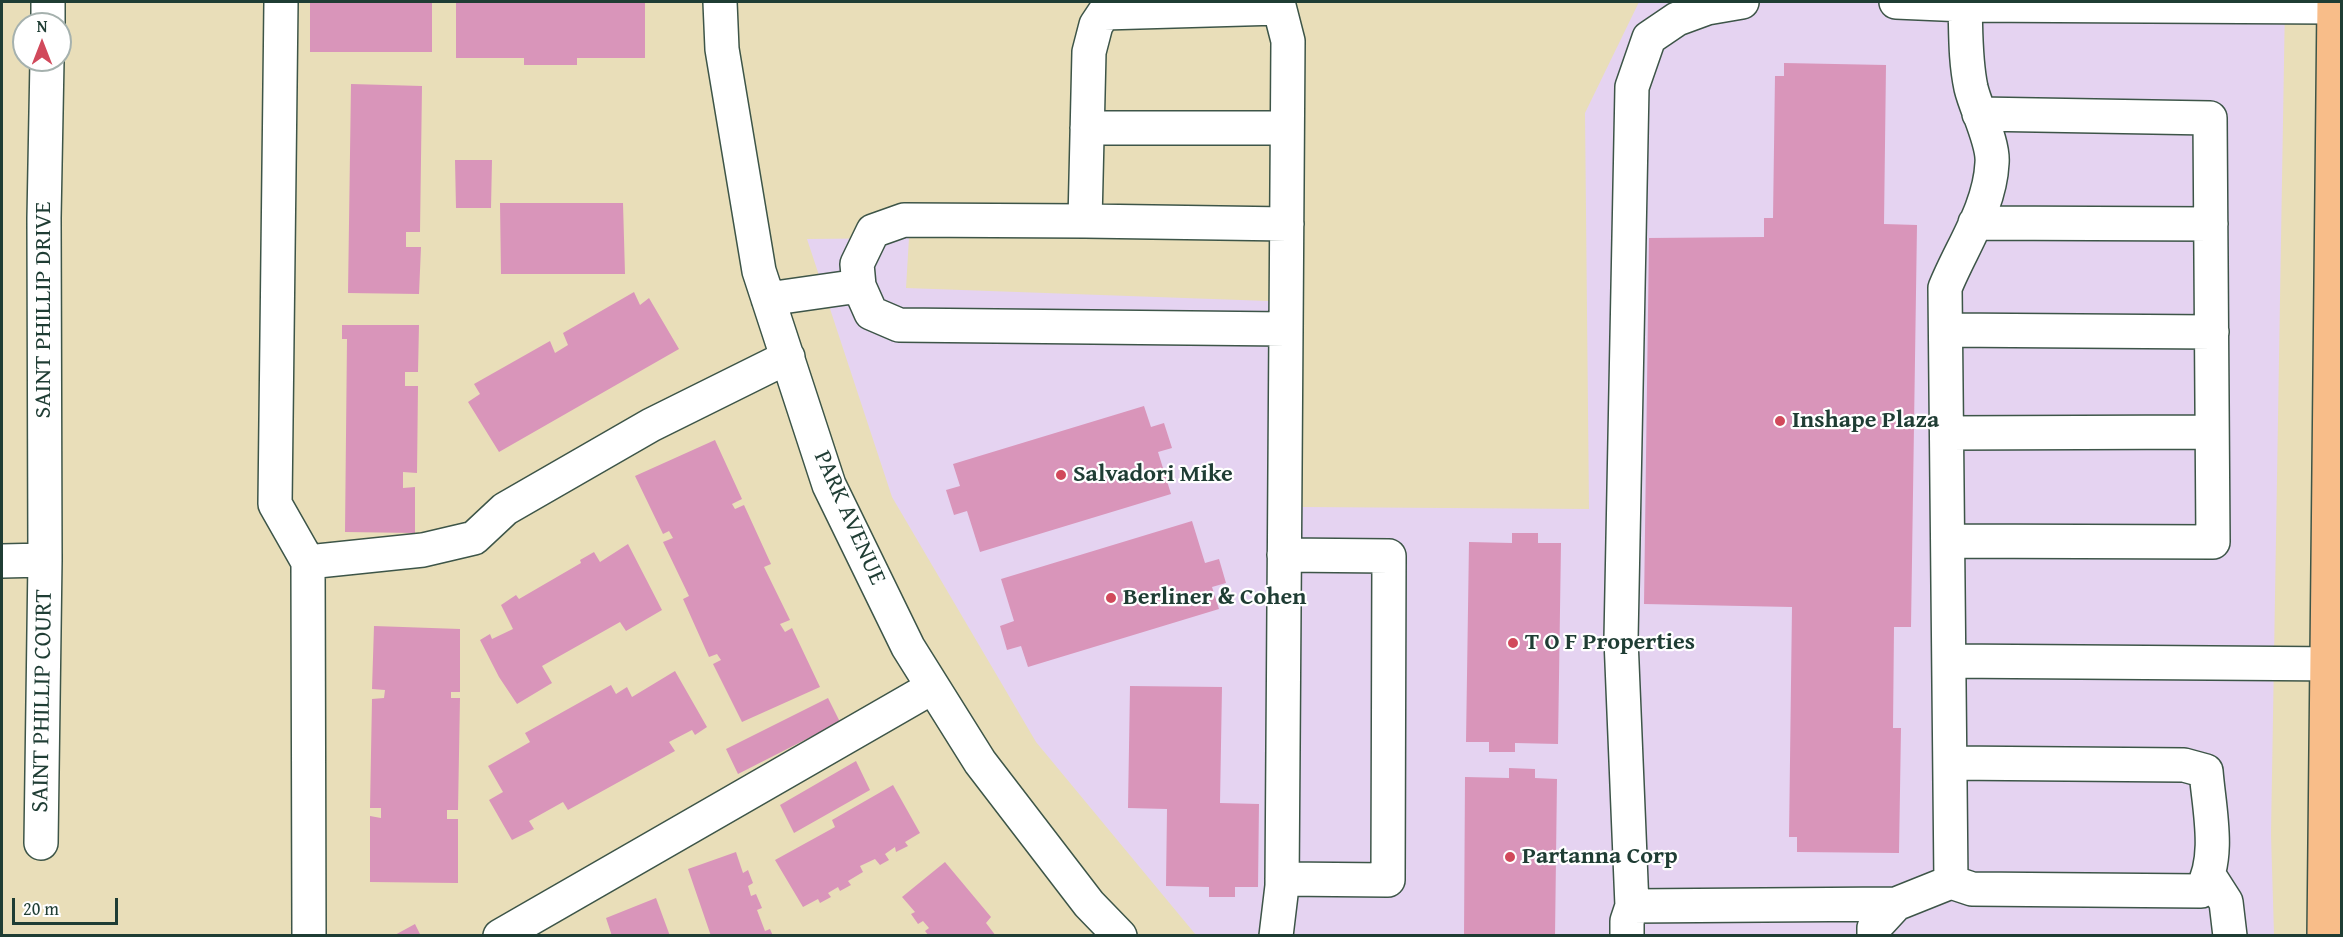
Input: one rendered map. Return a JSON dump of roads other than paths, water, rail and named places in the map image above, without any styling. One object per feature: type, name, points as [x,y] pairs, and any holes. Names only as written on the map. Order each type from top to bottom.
[{"type":"main road","points":[[2324,936],[2334,664],[2334,4]]},
{"type":"street","points":[[281,2],[275,504],[308,562],[309,936]]},
{"type":"street","name":"PARK AVENUE","points":[[720,2],[722,49],[759,271],[829,485],[908,647],[980,762],[1089,904],[1120,936]]},
{"type":"street","points":[[1630,921],[1621,639],[1632,87],[1649,38],[1677,19],[1707,8],[1742,2]]},
{"type":"street","points":[[1896,2],[2334,4]]},
{"type":"street","points":[[1951,882],[1945,288],[1975,223],[1989,184],[1993,161],[1967,67],[1965,3]]},
{"type":"street","points":[[1085,221],[1089,52],[1096,25],[1104,13],[1278,5],[1288,41],[1282,879],[1276,936]]},
{"type":"street","name":"SAINT PHILLIP DRIVE","points":[[45,560],[44,218],[47,72]]},
{"type":"street","points":[[1948,541],[2212,542],[2210,118],[1979,114]]},
{"type":"street","points":[[1087,128],[1287,128]]},
{"type":"street","points":[[1286,329],[899,325],[871,313],[859,286],[857,264],[873,231],[904,219],[1287,224]]},
{"type":"street","points":[[1975,223],[2211,224]]},
{"type":"street","points":[[768,299],[859,286]]},
{"type":"street","points":[[1947,330],[2212,332]]},
{"type":"street","points":[[308,562],[423,550],[474,538],[505,509],[534,492],[651,425],[788,357]]},
{"type":"street","points":[[1948,433],[2212,432]]},
{"type":"street","points":[[1282,879],[1388,880],[1389,556],[1284,555]]},
{"type":"street","points":[[2,561],[45,560]]},
{"type":"street","name":"SAINT PHILLIP COURT","points":[[41,843],[45,560]]},
{"type":"street","points":[[1949,661],[2334,664]]},
{"type":"street","points":[[500,936],[933,687]]},
{"type":"street","points":[[1630,921],[1651,904],[1896,904],[1951,882],[1972,889],[2201,891],[2210,877],[2212,848],[2206,771],[2184,765],[1950,763]]},
{"type":"street","points":[[2210,877],[2226,902],[2230,936]]},
{"type":"street","points":[[1874,936],[1874,928],[1896,904]]},
{"type":"place","name":"Inshape Plaza","points":[[1780,421]]},
{"type":"place","name":"Salvadori Mike","points":[[1061,475]]},
{"type":"place","name":"Berliner & Cohen","points":[[1111,598]]},
{"type":"place","name":"T O F Properties","points":[[1513,643]]},
{"type":"place","name":"Partanna Corp","points":[[1510,857]]}]
